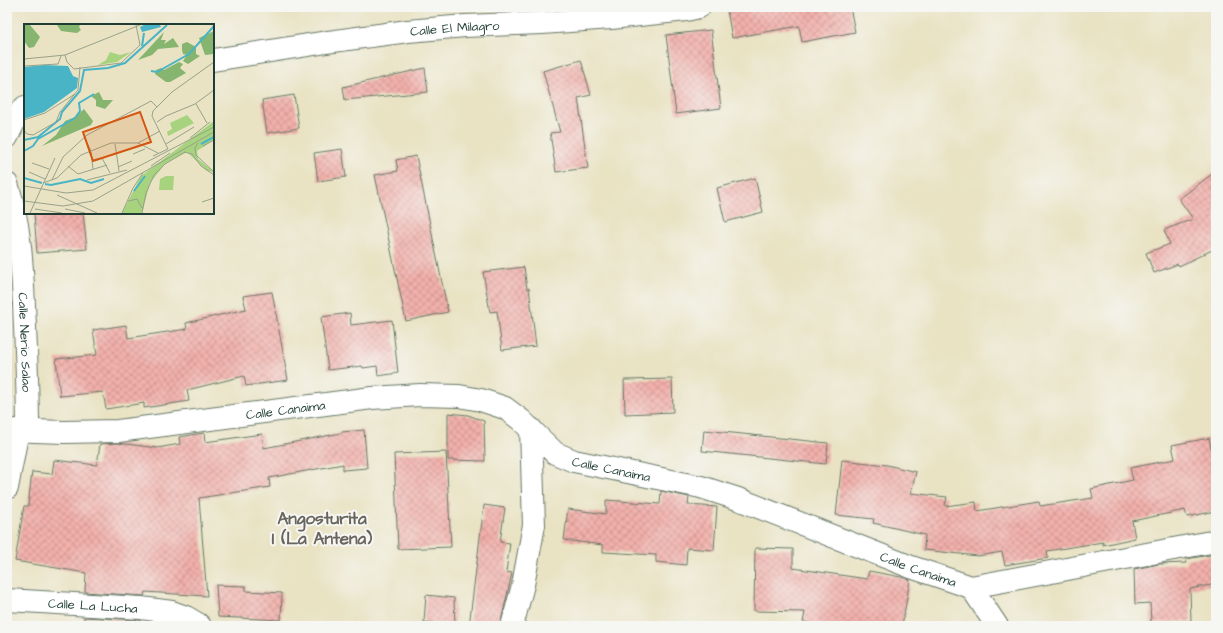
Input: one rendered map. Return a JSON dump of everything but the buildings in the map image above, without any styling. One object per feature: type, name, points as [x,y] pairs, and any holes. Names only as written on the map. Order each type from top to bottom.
[{"type":"street","name":"Calle El Milagro","points":[[214,60],[408,31],[465,26],[542,23],[611,18],[699,7]]},
{"type":"street","points":[[7,137],[18,114],[24,108]]},
{"type":"street","name":"Calle Nerio Salao","points":[[7,184],[13,202],[22,267],[28,389],[18,430],[7,488]]},
{"type":"street","name":"Calle Canaima","points":[[18,430],[64,432],[118,430],[372,398],[420,395],[459,396],[481,400],[505,408],[521,420],[555,453],[574,461],[701,487],[738,499],[911,567],[971,587],[1216,541]]},
{"type":"street","points":[[512,626],[524,585],[534,525],[531,429]]},
{"type":"street","points":[[971,587],[997,626]]},
{"type":"street","name":"Calle La Lucha","points":[[7,600],[141,608],[172,612],[186,617],[200,626]]},
{"type":"district","name":"Angosturita I (La Antena)","points":[[322,528]]}]
